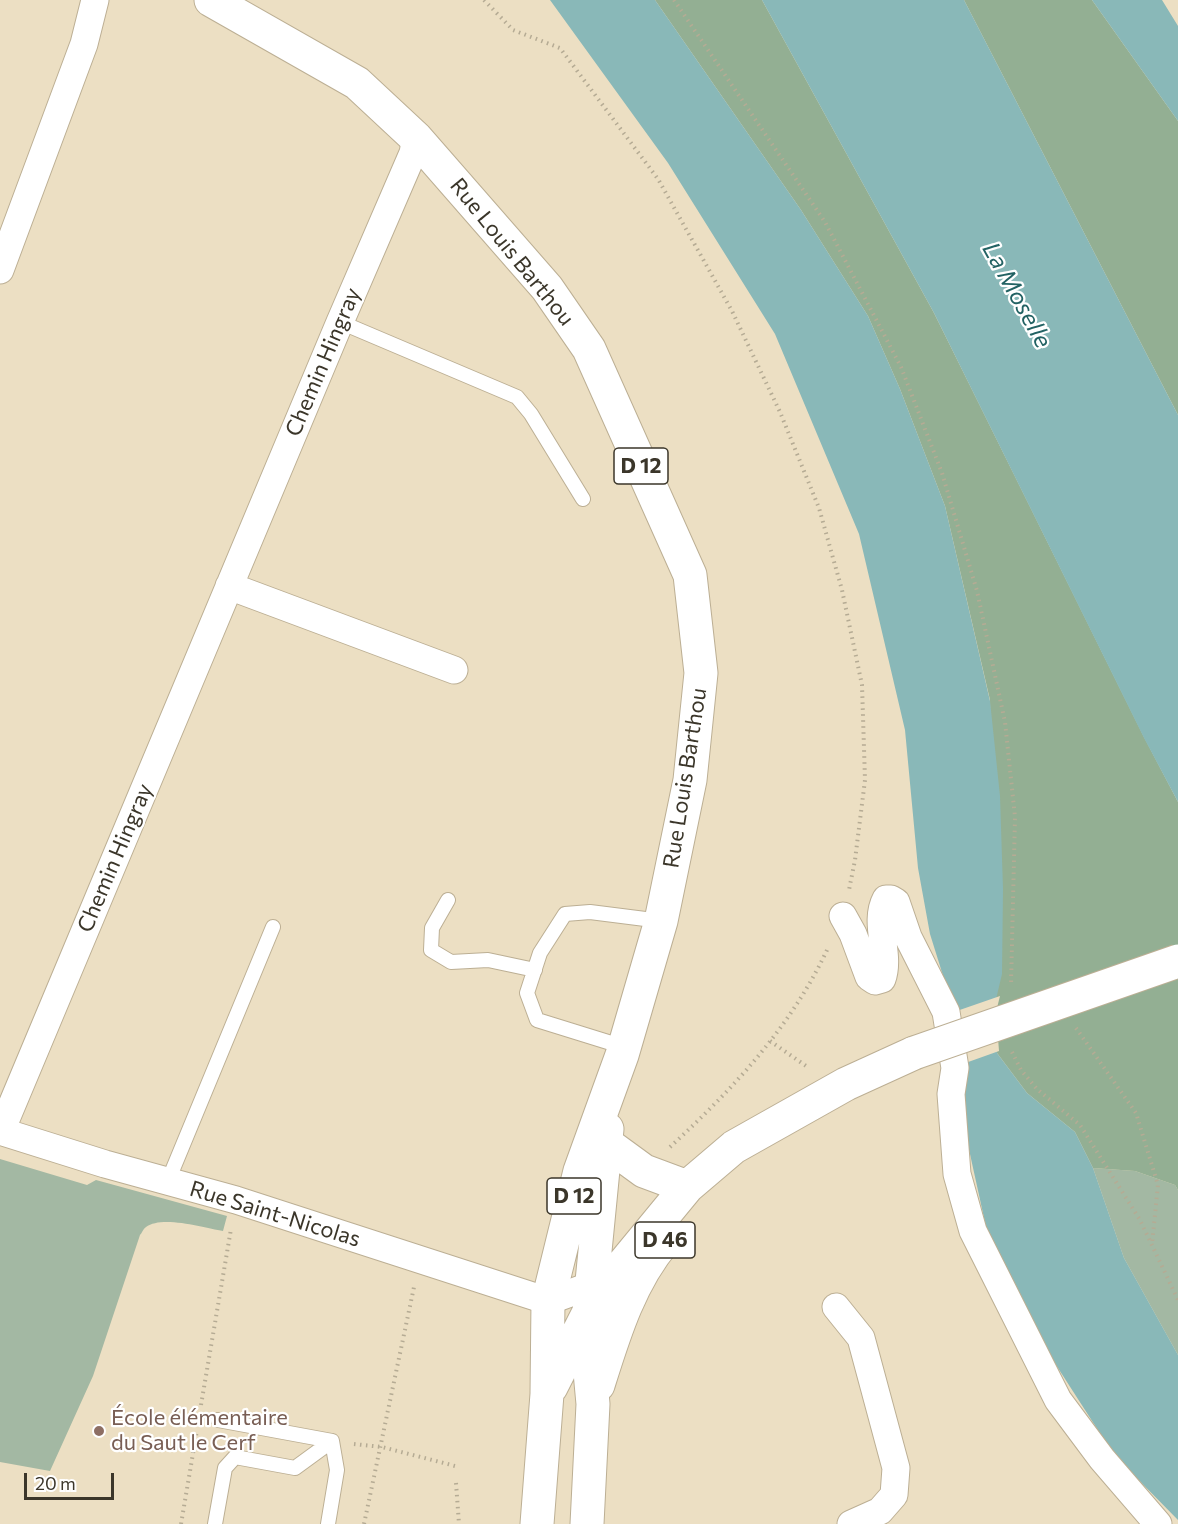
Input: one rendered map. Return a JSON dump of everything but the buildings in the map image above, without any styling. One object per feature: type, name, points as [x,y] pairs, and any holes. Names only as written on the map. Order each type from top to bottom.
[{"type":"main road","name":"Rue Louis Barthou","points":[[211,0],[357,83],[547,288],[589,349],[690,575],[701,673],[690,780],[661,921],[609,1094],[580,1171],[548,1301]]},
{"type":"main road","name":"D 46","points":[[547,1394],[592,1312],[624,1261],[687,1188],[734,1147],[839,1089],[914,1053],[1178,961]]},
{"type":"main road","name":"Rue Louis Barthou","points":[[592,1312],[607,1144],[609,1094]]},
{"type":"main road","name":"D 46","points":[[593,1404],[624,1307],[657,1249],[698,1201],[794,1115]]},
{"type":"main road","points":[[607,1144],[644,1171],[687,1188]]},
{"type":"main road","name":"D 12","points":[[537,1524],[547,1394],[548,1301]]},
{"type":"main road","name":"D 12","points":[[587,1524],[593,1404],[592,1312]]},
{"type":"street","points":[[0,270],[84,44],[95,0]]},
{"type":"street","name":"Chemin Hingray","points":[[0,1131],[415,146]]},
{"type":"street","points":[[229,586],[454,670]]},
{"type":"street","points":[[843,916],[853,934],[869,977],[875,981],[882,979],[885,970],[883,905],[886,899],[896,902],[908,937],[946,1012],[955,1068],[951,1094],[957,1174],[973,1231],[1058,1400],[1102,1459],[1158,1524]]},
{"type":"street","name":"Rue Saint-Nicolas","points":[[0,1131],[105,1164],[236,1200],[548,1301]]},
{"type":"street","points":[[548,1301],[592,1312]]},
{"type":"street","points":[[548,1301],[592,1312]]},
{"type":"street","points":[[836,1307],[861,1338],[896,1468],[894,1495],[880,1511],[851,1524]]},
{"type":"lane","points":[[340,322],[517,397],[531,414],[583,499]]},
{"type":"lane","points":[[448,900],[432,928],[431,950],[451,962],[488,960],[535,970]]},
{"type":"lane","points":[[624,1047],[537,1020],[527,993],[540,952],[566,914],[590,912],[661,921]]},
{"type":"lane","points":[[168,1181],[273,927]]},
{"type":"lane","points":[[218,1420],[332,1441]]},
{"type":"lane","points":[[215,1524],[225,1468],[235,1457],[295,1468],[332,1441]]},
{"type":"lane","points":[[328,1524],[337,1470],[332,1441]]},
{"type":"path","points":[[484,0],[513,30],[560,48],[658,179],[732,310],[780,412],[819,508],[842,590],[862,686],[865,780],[855,860],[843,916],[822,962],[770,1041],[710,1110],[644,1171]]},
{"type":"path","points":[[674,0],[825,222],[902,367],[942,473],[977,591],[1005,722],[1015,817],[1011,992]]},
{"type":"path","points":[[1064,1002],[1080,1034],[1136,1113],[1158,1185],[1152,1245]]},
{"type":"path","points":[[770,1041],[839,1089]]},
{"type":"path","points":[[1008,1044],[1021,1070],[1036,1089],[1080,1125],[1140,1220],[1166,1279],[1178,1300]]},
{"type":"path","points":[[201,1410],[236,1200]]},
{"type":"path","points":[[364,1524],[420,1260]]},
{"type":"path","points":[[181,1524],[199,1421]]},
{"type":"path","points":[[332,1441],[382,1447],[459,1467]]},
{"type":"path","points":[[456,1483],[459,1524]]},
{"type":"green space","points":[[655,0],[762,0],[934,313],[1178,802],[1178,1190],[1175,1185],[1135,1171],[1093,1168],[1075,1132],[1027,1093],[997,1053],[993,1012],[990,700],[945,506],[900,389],[868,316],[801,210]]},
{"type":"green space","points":[[964,0],[1092,0],[1178,121],[1178,415]]},
{"type":"green space","points":[[0,1159],[87,1185],[96,1180],[227,1216],[223,1231],[173,1222],[153,1224],[143,1230],[93,1376],[50,1471],[0,1462]]},
{"type":"green space","points":[[1093,1168],[1135,1171],[1175,1185],[1178,1190],[1178,1355],[1124,1258]]},
{"type":"water","points":[[550,0],[655,0],[801,210],[868,316],[900,389],[945,506],[990,701],[1000,796],[1003,889],[1002,974],[993,1012],[997,1053],[1027,1093],[1075,1132],[1093,1168],[1124,1258],[1178,1355],[1178,1520],[1114,1455],[1038,1337],[988,1236],[968,1145],[961,1096],[955,1014],[930,934],[918,868],[905,730],[859,534],[775,334],[668,163]]},
{"type":"water","name":"La Moselle","points":[[762,0],[964,0],[1178,415],[1178,802],[1144,738],[934,313]]},
{"type":"water","points":[[1092,0],[1162,0],[1178,26],[1178,121]]},
{"type":"pier","points":[[1000,996],[996,1012],[999,1051],[957,1066],[951,1013]]},
{"type":"place","name":"École élémentaire du Saut le Cerf","points":[[99,1431]]}]
